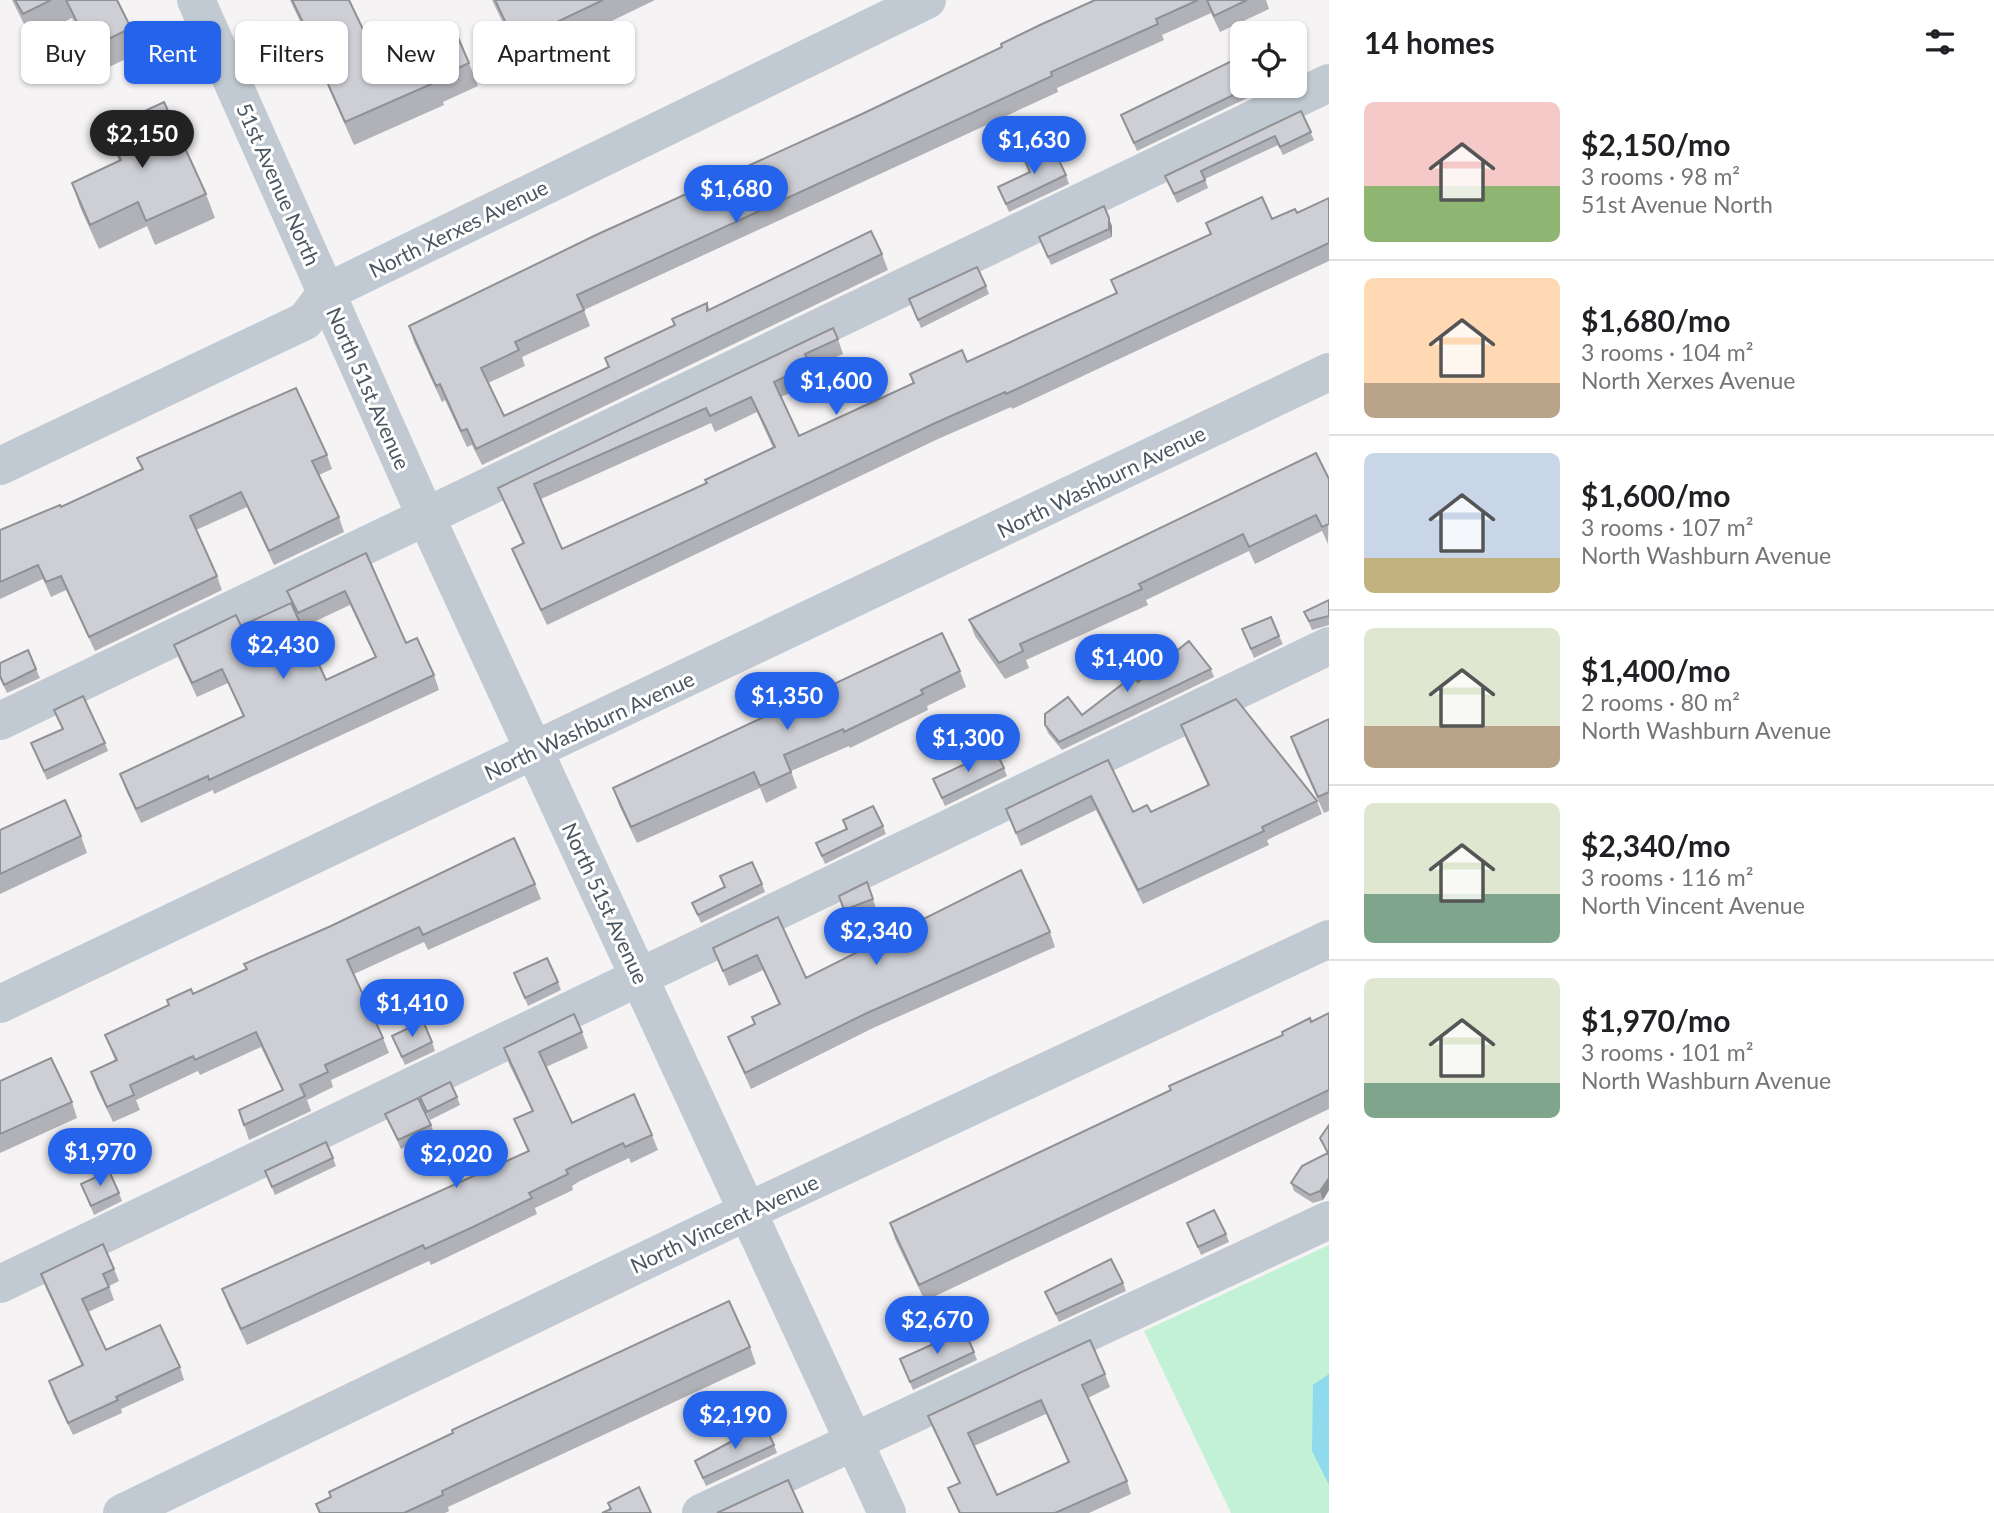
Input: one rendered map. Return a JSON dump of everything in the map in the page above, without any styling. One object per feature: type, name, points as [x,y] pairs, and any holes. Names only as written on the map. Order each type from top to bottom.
[{"type":"street","name":"51st Avenue North","points":[[196,0],[327,292]]},
{"type":"street","name":"North Xerxes Avenue","points":[[0,466],[305,321],[327,292],[927,0]]},
{"type":"street","points":[[0,721],[1329,83]]},
{"type":"street","name":"North 51st Avenue","points":[[327,292],[426,517],[887,1513]]},
{"type":"street","name":"North Washburn Avenue","points":[[0,1004],[1329,372]]},
{"type":"street","points":[[0,1284],[1329,646]]},
{"type":"street","name":"North Vincent Avenue","points":[[122,1513],[748,1211],[1329,939]]},
{"type":"street","points":[[701,1513],[852,1440],[1329,1220]]},
{"type":"green space","points":[[1329,1245],[1329,1513],[1231,1513],[1144,1331]]},
{"type":"water","points":[[1329,1374],[1329,1485],[1312,1451],[1313,1385]]},
{"type":"building","points":[[15,0],[51,0],[23,14]]},
{"type":"building","points":[[66,0],[117,0],[128,21],[124,21],[124,31],[110,38],[110,21],[76,21]]},
{"type":"building","points":[[292,0],[349,0],[362,27],[362,84],[431,84],[345,122],[328,84],[348,84],[348,21],[302,21]]},
{"type":"building","points":[[495,0],[603,0],[559,21],[505,21]]},
{"type":"building","points":[[1095,0],[1198,0],[1156,19],[1158,24],[1051,72],[1052,76],[577,295],[584,310],[515,342],[519,350],[481,368],[504,416],[609,367],[605,358],[675,325],[672,319],[707,303],[707,311],[871,231],[882,254],[476,449],[467,429],[461,431],[440,384],[436,386],[409,326],[596,235],[862,114]]},
{"type":"building","points":[[1207,0],[1247,0],[1214,16]]},
{"type":"building","points":[[459,40],[469,63],[459,68]]},
{"type":"building","points":[[1230,62],[1230,97],[1134,143],[1121,115]]},
{"type":"building","points":[[164,102],[206,194],[146,221],[138,202],[90,225],[72,183],[121,160],[106,129]]},
{"type":"building","points":[[1301,111],[1311,132],[1280,147],[1275,136],[1201,171],[1205,180],[1174,194],[1165,176]]},
{"type":"building","points":[[1053,148],[1066,175],[1006,204],[998,187],[1030,172],[1025,161]]},
{"type":"building","points":[[1262,197],[1272,219],[1295,209],[1297,213],[1329,198],[1329,243],[1006,394],[1005,392],[933,424],[541,610],[512,549],[524,543],[498,488],[833,328],[838,339],[805,354],[810,365],[774,382],[799,436],[914,383],[910,374],[962,350],[967,362],[1117,293],[1111,280],[1211,234],[1206,223]],"holes":[[[751,397],[775,447],[705,480],[707,483],[562,549],[534,484],[706,408],[710,416]]]},
{"type":"building","points":[[1104,206],[1109,218],[1109,229],[1048,257],[1039,237]]},
{"type":"building","points":[[977,267],[986,286],[918,320],[909,299]]},
{"type":"building","points":[[296,388],[327,455],[312,461],[339,517],[269,551],[241,492],[190,516],[217,576],[89,637],[61,576],[46,582],[38,565],[0,582],[0,530],[60,505],[61,507],[143,469],[137,458]]},
{"type":"building","points":[[1316,453],[1329,479],[1329,524],[1322,527],[1316,515],[1249,547],[1243,534],[1139,584],[1142,589],[1020,644],[1023,651],[999,663],[969,620]]},
{"type":"building","points":[[366,553],[406,643],[417,638],[434,675],[209,780],[208,776],[136,809],[120,774],[244,716],[222,669],[192,683],[174,645],[236,615],[241,626],[291,603],[326,680],[376,657],[345,591],[298,613],[287,591]]},
{"type":"building","points":[[1329,600],[1329,616],[1309,621],[1304,612]]},
{"type":"building","points":[[1271,617],[1279,636],[1251,649],[1242,629]]},
{"type":"building","points":[[942,633],[960,671],[921,690],[923,694],[844,732],[843,729],[784,755],[791,772],[760,786],[754,772],[631,827],[613,788]]},
{"type":"building","points":[[1189,641],[1211,669],[1059,742],[1045,725],[1045,714],[1068,697],[1082,715],[1133,676],[1138,682]]},
{"type":"building","points":[[28,650],[36,669],[4,685],[0,676],[0,663]]},
{"type":"building","points":[[83,696],[105,743],[44,771],[31,743],[63,729],[54,710]]},
{"type":"building","points":[[1236,699],[1317,801],[1262,827],[1264,831],[1138,890],[1091,796],[1016,833],[1006,809],[1108,760],[1133,812],[1147,805],[1151,812],[1209,785],[1181,725]]},
{"type":"building","points":[[1329,719],[1329,792],[1318,797],[1291,737]]},
{"type":"building","points":[[995,750],[1004,768],[942,798],[933,779]]},
{"type":"building","points":[[65,800],[81,836],[0,874],[0,830]]},
{"type":"building","points":[[873,806],[883,826],[822,856],[816,843],[847,829],[843,820]]},
{"type":"building","points":[[514,838],[535,884],[423,935],[419,927],[347,960],[383,1038],[325,1065],[328,1072],[300,1085],[305,1096],[244,1125],[239,1110],[283,1090],[256,1032],[195,1060],[193,1056],[130,1085],[134,1095],[107,1107],[91,1072],[117,1060],[105,1035],[169,1005],[167,1000],[191,989],[193,994],[247,969],[244,964],[331,926]]},
{"type":"building","points":[[752,862],[762,884],[698,915],[692,903],[725,887],[720,876]]},
{"type":"building","points":[[1021,870],[1050,932],[867,1013],[745,1073],[728,1037],[755,1024],[752,1017],[780,1004],[757,955],[723,971],[713,948],[778,917],[806,978]]},
{"type":"building","points":[[867,882],[873,899],[844,910],[839,896]]},
{"type":"building","points":[[547,958],[558,982],[525,998],[514,973]]},
{"type":"building","points":[[1329,1013],[1329,1090],[919,1285],[890,1223],[1171,1090],[1169,1086],[1283,1035],[1282,1032],[1310,1018],[1311,1022]]},
{"type":"building","points":[[574,1014],[582,1032],[539,1052],[572,1123],[634,1094],[652,1135],[625,1147],[623,1143],[566,1170],[568,1174],[529,1193],[532,1198],[473,1227],[425,1249],[423,1245],[241,1329],[222,1289],[529,1151],[514,1119],[533,1111],[504,1048]]},
{"type":"building","points":[[423,1021],[432,1042],[402,1057],[392,1036]]},
{"type":"building","points":[[51,1058],[72,1102],[0,1134],[0,1081]]},
{"type":"building","points":[[450,1082],[457,1097],[427,1112],[420,1097]]},
{"type":"building","points":[[418,1098],[431,1125],[398,1140],[385,1114]]},
{"type":"building","points":[[1329,1125],[1329,1178],[1320,1191],[1310,1195],[1291,1183],[1302,1166],[1328,1153],[1320,1138]]},
{"type":"building","points":[[326,1142],[333,1158],[272,1187],[265,1171]]},
{"type":"building","points":[[109,1171],[119,1193],[91,1206],[81,1184]]},
{"type":"building","points":[[1214,1210],[1226,1234],[1198,1247],[1187,1223]]},
{"type":"building","points":[[103,1244],[114,1269],[103,1274],[109,1287],[82,1299],[106,1350],[160,1325],[180,1367],[68,1423],[49,1381],[83,1365],[41,1274]]},
{"type":"building","points":[[1111,1259],[1123,1283],[1056,1314],[1045,1292]]},
{"type":"building","points":[[729,1301],[750,1347],[442,1491],[443,1495],[404,1513],[320,1513],[316,1504],[331,1497],[329,1492],[453,1433],[452,1430]]},
{"type":"building","points":[[964,1330],[974,1352],[910,1382],[900,1359]]},
{"type":"building","points":[[1090,1340],[1105,1374],[1082,1385],[1127,1481],[1055,1513],[960,1513],[948,1488],[960,1483],[928,1416]],"holes":[[[1041,1400],[1069,1462],[997,1495],[968,1433]]]},
{"type":"building","points":[[764,1424],[774,1445],[703,1478],[695,1461]]},
{"type":"building","points":[[788,1480],[803,1513],[717,1513]]},
{"type":"building","points":[[639,1487],[651,1513],[602,1513],[611,1509],[608,1503]]}]
